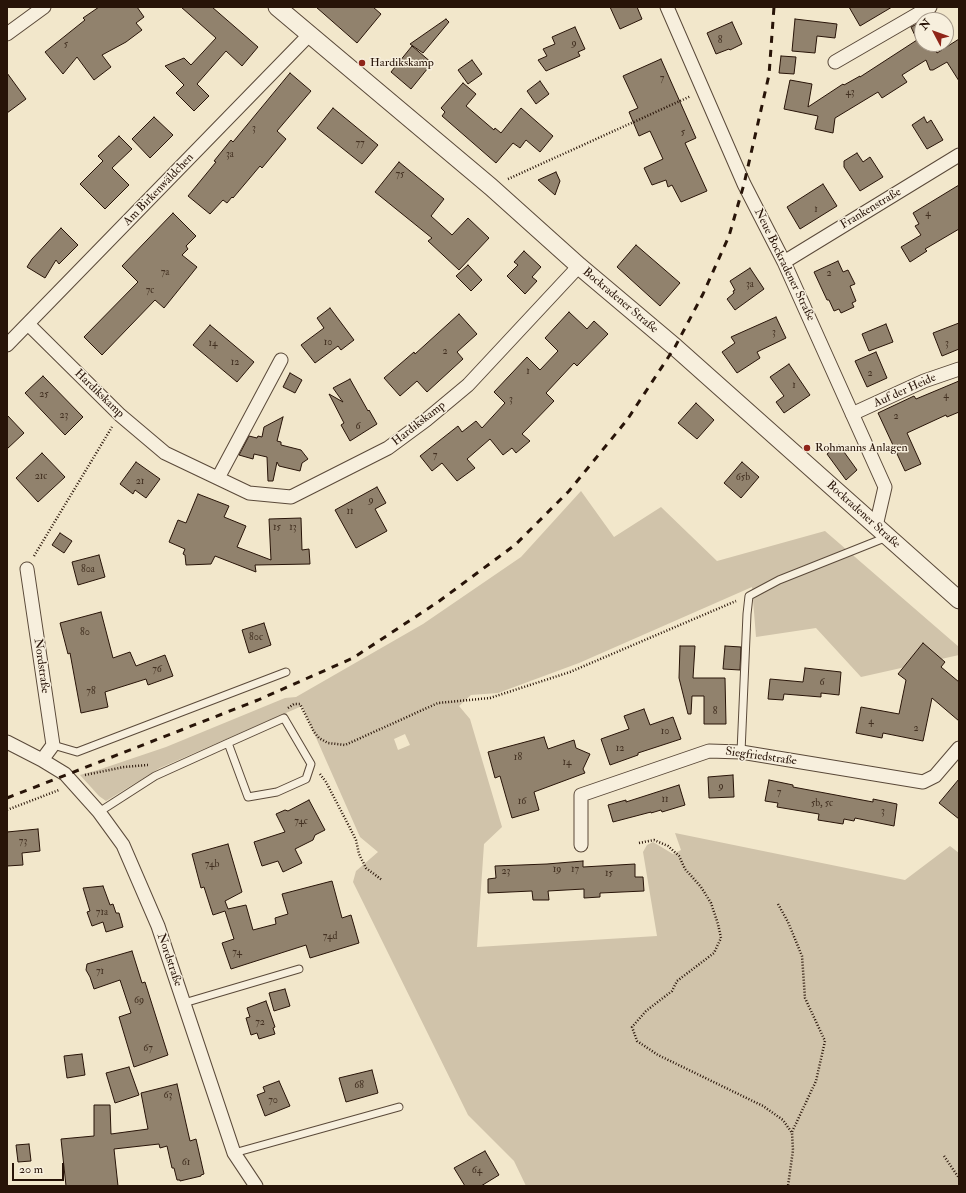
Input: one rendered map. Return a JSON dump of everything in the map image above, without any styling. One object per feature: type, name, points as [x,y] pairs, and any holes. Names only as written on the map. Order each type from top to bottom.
[{"type":"street","points":[[7,34],[44,7]]},
{"type":"street","name":"Bockradener Straße","points":[[277,7],[491,187],[579,266],[675,347],[959,600]]},
{"type":"street","name":"Neue Bockradener Straße","points":[[667,7],[744,184],[784,262],[885,487],[882,531]]},
{"type":"street","points":[[835,62],[930,7]]},
{"type":"street","name":"Am Birkenwäldchen","points":[[7,345],[310,34]]},
{"type":"street","name":"Frankenstraße","points":[[784,262],[959,155]]},
{"type":"street","name":"Hardikskamp","points":[[28,324],[120,415],[166,452],[248,493],[291,497],[388,448],[466,388],[579,266]]},
{"type":"street","points":[[218,478],[281,360]]},
{"type":"street","name":"Auf der Heide","points":[[852,414],[924,381],[959,369]]},
{"type":"street","name":"Nordstraße","points":[[27,569],[53,745]]},
{"type":"street","name":"Nordstraße","points":[[7,742],[65,774],[99,812],[123,845],[158,926],[234,1153],[256,1186]]},
{"type":"street","points":[[42,760],[53,745]]},
{"type":"street","name":"Siegfriedstraße","points":[[581,846],[581,795],[710,751],[741,752],[923,782],[935,776],[959,748]]},
{"type":"lane","points":[[741,752],[747,614],[750,596],[779,580],[882,531]]},
{"type":"lane","points":[[53,745],[77,752],[286,672]]},
{"type":"lane","points":[[99,812],[155,776],[228,743],[284,718],[311,764],[306,779],[277,792],[248,797],[228,743]]},
{"type":"lane","points":[[184,1003],[299,969]]},
{"type":"lane","points":[[234,1153],[399,1107]]},
{"type":"path","points":[[491,187],[704,90]]},
{"type":"path","points":[[27,569],[39,546],[120,415]]},
{"type":"path","points":[[513,691],[570,672],[750,596]]},
{"type":"path","points":[[311,764],[326,782],[356,840],[359,854],[366,868],[382,880]]},
{"type":"path","points":[[7,810],[74,784]]},
{"type":"path","points":[[639,844],[654,840],[668,846],[679,856],[685,869],[711,903],[721,938],[714,953],[677,981],[672,991],[646,1011],[632,1027],[637,1041],[658,1055],[763,1106],[783,1120],[792,1133]]},
{"type":"path","points":[[778,904],[788,922],[802,956],[805,998],[824,1041],[816,1081],[792,1133],[793,1150],[788,1186]]},
{"type":"path","points":[[944,1156],[959,1178]]},
{"type":"shaded area","points":[[581,491],[614,537],[661,507],[717,561],[825,531],[959,647],[959,655],[861,677],[816,628],[756,637],[752,587],[579,663],[498,693],[471,695],[459,706],[470,719],[502,827],[484,844],[477,947],[657,936],[643,852],[647,845],[653,842],[673,854],[681,850],[675,833],[905,880],[950,846],[959,853],[959,1186],[526,1186],[514,1161],[468,1115],[353,882],[356,871],[378,852],[360,837],[302,706],[160,768],[106,801],[99,796],[80,775],[166,747],[285,698],[296,697],[423,624],[521,557]],"holes":[[[405,734],[410,745],[398,750],[394,739]]]},
{"type":"building","points":[[99,7],[137,7],[144,17],[136,23],[142,30],[126,42],[102,55],[111,67],[94,80],[77,57],[63,74],[45,52],[85,20],[83,18]]},
{"type":"building","points":[[181,7],[212,7],[258,47],[242,66],[226,51],[197,84],[209,96],[194,111],[176,93],[184,85],[165,66],[184,58],[191,65],[216,38]]},
{"type":"building","points":[[316,7],[373,7],[381,14],[357,43]]},
{"type":"building","points":[[610,7],[637,7],[642,19],[620,29]]},
{"type":"building","points":[[849,7],[892,7],[860,26]]},
{"type":"building","points":[[446,19],[449,22],[423,53],[410,44]]},
{"type":"building","points":[[795,19],[837,24],[835,38],[817,36],[815,53],[792,51]]},
{"type":"building","points":[[732,22],[742,44],[730,50],[729,49],[716,54],[707,33]]},
{"type":"building","points":[[914,26],[914,34],[911,27]]},
{"type":"building","points":[[575,27],[585,49],[578,52],[580,56],[546,71],[538,60],[547,56],[543,49],[555,44],[552,37]]},
{"type":"building","points":[[959,39],[959,81],[947,62],[933,70],[930,70],[926,60],[902,75],[907,82],[882,98],[878,92],[835,118],[833,133],[815,129],[818,116],[784,109],[790,80],[812,84],[808,107],[843,84],[844,85],[860,77],[914,42],[914,52],[954,52],[954,42]]},
{"type":"building","points":[[412,46],[432,63],[411,89],[391,72]]},
{"type":"building","points":[[781,56],[796,57],[794,74],[779,73]]},
{"type":"building","points":[[661,59],[696,138],[685,143],[707,191],[681,202],[672,185],[668,187],[666,180],[652,185],[644,168],[663,159],[650,131],[639,136],[629,112],[638,108],[623,76]]},
{"type":"building","points":[[472,60],[482,74],[468,84],[458,70]]},
{"type":"building","points":[[7,73],[26,99],[7,113]]},
{"type":"building","points":[[290,73],[311,91],[277,131],[286,139],[262,168],[260,166],[233,198],[232,197],[227,203],[223,200],[210,214],[188,196],[216,162],[214,161],[231,140],[233,142]]},
{"type":"building","points":[[540,81],[549,94],[536,104],[527,91]]},
{"type":"building","points":[[463,83],[476,94],[466,106],[494,130],[495,128],[501,133],[521,108],[553,136],[540,152],[526,140],[520,148],[513,143],[496,163],[442,116],[445,112],[441,108]]},
{"type":"building","points":[[333,108],[378,145],[362,164],[317,128]]},
{"type":"building","points":[[154,117],[173,135],[150,158],[132,139]]},
{"type":"building","points":[[924,117],[927,123],[931,120],[943,140],[927,149],[912,125]]},
{"type":"building","points":[[119,136],[132,149],[112,168],[129,185],[105,209],[80,184],[103,161],[98,156]]},
{"type":"building","points":[[857,153],[863,162],[870,157],[883,177],[860,191],[844,167],[844,161]]},
{"type":"building","points":[[399,162],[444,199],[431,216],[452,235],[468,218],[489,238],[459,270],[428,241],[432,238],[375,192]]},
{"type":"building","points":[[556,172],[560,181],[555,195],[538,180]]},
{"type":"building","points":[[823,184],[837,206],[800,229],[787,207]]},
{"type":"building","points":[[959,185],[959,229],[925,249],[927,251],[910,262],[901,247],[921,235],[915,226],[919,224],[913,213]]},
{"type":"building","points":[[173,213],[196,236],[186,246],[188,249],[182,255],[197,267],[164,308],[155,300],[102,355],[84,337],[138,282],[122,266]]},
{"type":"building","points":[[61,228],[78,245],[59,264],[56,260],[45,278],[27,267],[32,259]]},
{"type":"building","points":[[636,245],[680,283],[660,306],[617,267]]},
{"type":"building","points":[[524,251],[541,267],[532,277],[537,281],[525,294],[507,276],[518,265],[514,262]]},
{"type":"building","points":[[838,261],[843,272],[848,270],[855,284],[850,286],[856,301],[852,303],[854,307],[841,313],[839,309],[834,311],[829,300],[827,300],[814,272]]},
{"type":"building","points":[[468,265],[482,280],[471,291],[456,276]]},
{"type":"building","points":[[750,268],[764,289],[735,310],[727,299],[734,293],[733,291],[735,290],[730,281]]},
{"type":"building","points":[[330,308],[354,340],[341,350],[338,346],[315,363],[301,345],[324,328],[317,318]]},
{"type":"building","points":[[569,312],[587,329],[594,321],[608,334],[577,366],[574,363],[546,393],[554,401],[522,434],[530,441],[516,453],[512,448],[503,455],[490,439],[467,459],[475,468],[457,481],[442,463],[432,471],[420,456],[458,426],[462,432],[476,421],[482,428],[505,403],[494,392],[527,357],[540,370],[558,351],[545,338]]},
{"type":"building","points":[[459,314],[477,334],[457,352],[463,359],[427,392],[417,381],[400,396],[384,378],[414,352],[415,354]]},
{"type":"building","points":[[776,317],[786,338],[757,352],[760,358],[737,373],[722,352],[735,343],[731,337]]},
{"type":"building","points":[[959,323],[959,349],[942,356],[933,333]]},
{"type":"building","points":[[886,324],[893,342],[869,351],[862,334]]},
{"type":"building","points":[[210,325],[254,362],[237,382],[193,345]]},
{"type":"building","points":[[876,352],[887,378],[867,387],[855,361]]},
{"type":"building","points":[[789,364],[810,395],[784,413],[776,402],[784,396],[770,377]]},
{"type":"building","points":[[290,373],[302,380],[295,393],[283,387]]},
{"type":"building","points":[[43,376],[83,417],[65,435],[25,393]]},
{"type":"building","points":[[350,379],[377,424],[350,441],[341,425],[344,423],[329,394],[343,402],[333,388]]},
{"type":"building","points":[[959,381],[959,412],[947,417],[946,415],[907,433],[921,464],[905,471],[878,413],[914,396],[916,399]]},
{"type":"building","points":[[696,403],[714,420],[697,439],[678,423]]},
{"type":"building","points":[[7,415],[24,433],[7,449]]},
{"type":"building","points":[[283,417],[277,441],[281,442],[281,445],[301,450],[308,459],[302,463],[300,471],[279,466],[277,462],[273,481],[268,481],[267,457],[254,454],[253,459],[239,455],[249,436],[257,438],[258,436],[262,437],[264,427]]},
{"type":"building","points":[[839,445],[857,470],[846,480],[827,454]]},
{"type":"building","points":[[42,453],[65,477],[38,502],[16,478]]},
{"type":"building","points":[[136,462],[160,479],[146,498],[135,490],[133,494],[120,484]]},
{"type":"building","points":[[742,462],[759,477],[741,498],[724,483]]},
{"type":"building","points":[[377,487],[386,503],[375,509],[387,531],[356,548],[335,510]]},
{"type":"building","points":[[198,494],[229,506],[224,517],[246,526],[237,547],[271,560],[269,519],[301,518],[302,550],[309,549],[310,564],[255,565],[256,572],[215,556],[211,564],[186,565],[185,555],[183,554],[185,549],[169,542],[178,520],[186,523]]},
{"type":"building","points":[[60,533],[72,541],[64,553],[52,545]]},
{"type":"building","points":[[99,555],[105,577],[78,585],[72,562]]},
{"type":"building","points":[[101,612],[113,658],[130,652],[136,666],[165,655],[173,676],[148,685],[146,679],[105,692],[108,707],[81,713],[70,653],[68,654],[60,623]]},
{"type":"building","points":[[264,623],[271,645],[249,653],[242,630]]},
{"type":"building","points":[[923,643],[945,662],[941,667],[959,682],[959,721],[932,698],[923,741],[883,733],[882,738],[856,733],[861,707],[899,714],[906,680],[898,674]]},
{"type":"building","points":[[680,646],[695,646],[693,678],[725,678],[726,724],[704,724],[704,696],[692,696],[691,714],[688,714],[679,678]]},
{"type":"building","points":[[725,646],[741,647],[740,670],[723,669]]},
{"type":"building","points":[[805,668],[841,672],[839,695],[821,693],[821,697],[784,694],[783,700],[768,699],[770,679],[803,682]]},
{"type":"building","points":[[644,709],[650,725],[673,717],[681,739],[638,753],[638,755],[610,765],[601,739],[629,729],[624,716]]},
{"type":"building","points":[[544,737],[548,749],[574,740],[576,748],[590,754],[583,769],[585,773],[534,792],[539,810],[512,818],[500,776],[495,778],[488,752]]},
{"type":"building","points":[[733,775],[734,797],[709,798],[708,777]]},
{"type":"building","points":[[959,779],[959,819],[939,803]]},
{"type":"building","points":[[769,780],[793,785],[793,787],[873,802],[873,799],[897,804],[894,826],[855,818],[854,821],[844,819],[843,824],[818,820],[819,814],[777,807],[778,803],[765,801]]},
{"type":"building","points":[[679,785],[685,805],[662,812],[661,810],[651,812],[613,822],[608,805],[626,800],[626,802]]},
{"type":"building","points":[[309,800],[325,830],[315,835],[313,840],[295,849],[302,863],[283,872],[278,861],[262,866],[254,842],[285,832],[276,814],[285,810],[288,811]]},
{"type":"building","points":[[38,829],[40,851],[22,853],[23,865],[7,866],[7,832]]},
{"type":"building","points":[[228,844],[242,892],[225,901],[228,909],[246,905],[253,930],[276,924],[275,918],[288,914],[282,894],[332,881],[342,918],[351,915],[359,943],[310,958],[306,945],[231,969],[222,943],[234,939],[225,911],[213,915],[204,887],[201,888],[192,854]]},
{"type":"building","points":[[583,861],[583,867],[635,864],[635,877],[643,877],[644,891],[600,893],[600,897],[584,898],[584,889],[548,891],[549,900],[533,900],[532,891],[488,893],[488,879],[496,878],[495,866]]},
{"type":"building","points":[[103,886],[110,905],[113,904],[116,913],[119,913],[123,927],[106,932],[103,922],[92,926],[87,912],[90,911],[83,888]]},
{"type":"building","points":[[132,951],[142,983],[145,982],[168,1055],[134,1067],[119,1017],[131,1013],[120,980],[94,989],[86,970],[87,964]]},
{"type":"building","points":[[285,989],[290,1006],[274,1011],[269,993]]},
{"type":"building","points":[[266,1001],[275,1027],[273,1028],[275,1034],[259,1039],[257,1033],[251,1035],[246,1018],[250,1017],[247,1008]]},
{"type":"building","points":[[82,1054],[85,1075],[67,1078],[64,1056]]},
{"type":"building","points":[[129,1067],[139,1095],[115,1103],[106,1073]]},
{"type":"building","points":[[372,1070],[378,1093],[346,1102],[339,1078]]},
{"type":"building","points":[[279,1081],[290,1106],[265,1116],[257,1095],[265,1092],[263,1087]]},
{"type":"building","points":[[177,1084],[190,1141],[196,1139],[204,1174],[180,1181],[177,1180],[174,1168],[172,1168],[167,1146],[160,1148],[159,1144],[114,1149],[118,1186],[66,1186],[61,1139],[94,1136],[94,1105],[110,1105],[111,1134],[148,1129],[141,1093]]},
{"type":"building","points":[[29,1144],[31,1161],[18,1162],[16,1145]]},
{"type":"building","points":[[485,1151],[499,1175],[481,1186],[465,1186],[454,1168]]},
{"type":"railway","points":[[7,798],[258,700],[353,658],[438,602],[515,545],[569,491],[627,420],[675,347],[703,294],[729,236],[744,184],[769,75],[774,7]]},
{"type":"place","name":"Hardikskamp","points":[[362,63]]},
{"type":"place","name":"Rohmanns Anlagen","points":[[807,448]]}]
